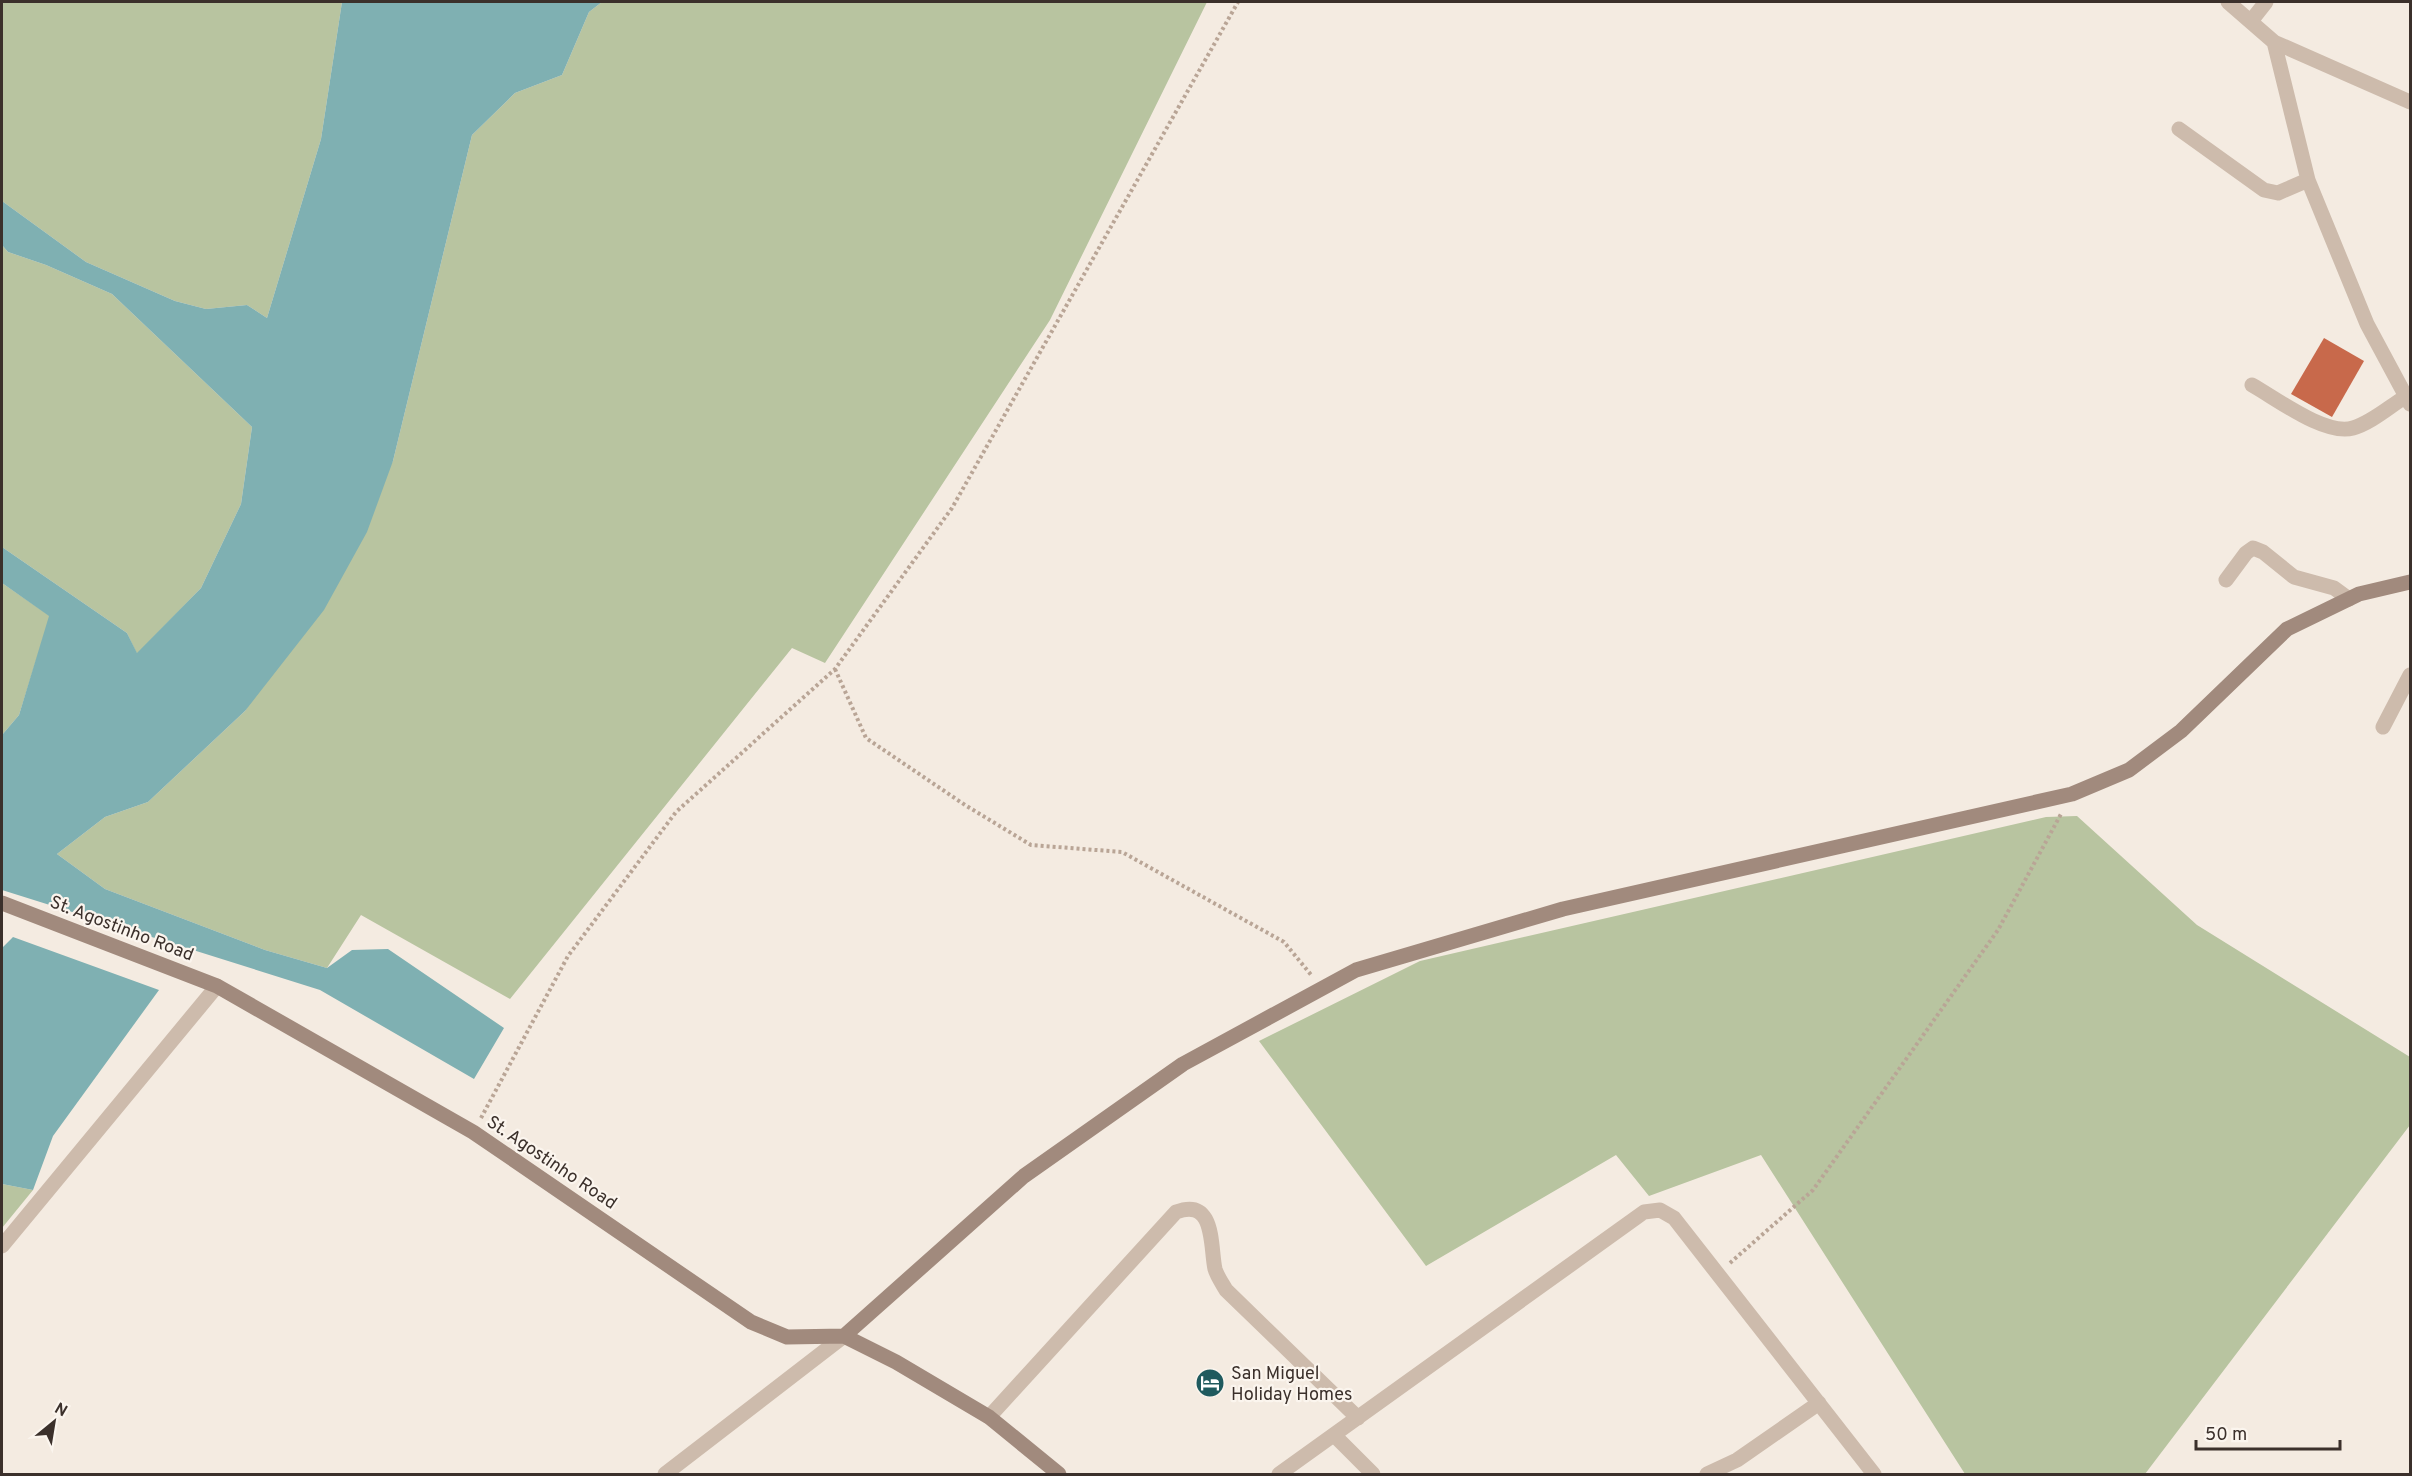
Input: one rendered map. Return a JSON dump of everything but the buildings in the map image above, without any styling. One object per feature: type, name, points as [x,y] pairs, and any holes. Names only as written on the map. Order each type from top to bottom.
[{"type":"street","points":[[2228,2],[2274,42],[2410,102]]},
{"type":"street","points":[[2251,21],[2266,2]]},
{"type":"street","points":[[2252,385],[2322,425],[2338,430],[2354,428],[2408,401],[2367,324],[2308,180],[2274,42]]},
{"type":"street","points":[[2179,129],[2264,190],[2278,193],[2308,180]]},
{"type":"street","points":[[2226,580],[2246,553],[2253,548],[2263,552],[2294,577],[2334,588],[2349,599]]},
{"type":"street","points":[[665,1474],[844,1336],[1024,1176],[1183,1064],[1356,970],[1563,909],[2072,794],[2129,770],[2181,731],[2287,629],[2349,599],[2410,582]]},
{"type":"street","points":[[2383,728],[2410,675]]},
{"type":"street","name":"St. Agostinho Road","points":[[2,903],[217,986],[473,1132],[751,1322],[787,1337],[844,1336],[896,1362],[989,1417],[1059,1474]]},
{"type":"street","points":[[2,1246],[217,986]]},
{"type":"street","points":[[989,1417],[1176,1212],[1186,1209],[1197,1211],[1206,1219],[1213,1244],[1215,1270],[1226,1290],[1358,1418]]},
{"type":"street","points":[[1279,1474],[1644,1212],[1660,1210],[1674,1218],[1874,1474]]},
{"type":"street","points":[[1707,1474],[1737,1460],[1819,1403]]},
{"type":"street","points":[[1334,1435],[1373,1474]]},
{"type":"path","points":[[473,1132],[568,956],[676,812],[835,669],[951,508],[1238,2]]},
{"type":"path","points":[[835,669],[866,738],[964,805],[1031,845],[1122,852],[1284,942],[1323,988]]},
{"type":"path","points":[[1718,1274],[1814,1190],[1998,930],[2072,794]]},
{"type":"green space","points":[[2,2],[342,2],[321,139],[267,318],[247,305],[206,309],[175,301],[86,262],[2,201]]},
{"type":"green space","points":[[602,2],[1207,2],[1050,320],[825,663],[792,648],[510,999],[361,915],[327,968],[265,950],[105,889],[57,854],[105,817],[148,802],[245,711],[393,461],[472,135],[515,93],[562,75],[589,12]]},
{"type":"green space","points":[[2,245],[8,252],[46,265],[112,294],[252,427],[241,504],[201,588],[137,654],[127,633],[2,547]]},
{"type":"green space","points":[[2,583],[50,616],[19,715],[2,735]]},
{"type":"green space","points":[[2077,816],[2197,925],[2410,1057],[2410,1125],[2145,1474],[1965,1474],[1761,1155],[1649,1196],[1616,1155],[1426,1266],[1259,1041],[1420,961],[2046,817]]},
{"type":"green space","points":[[2,1184],[33,1190],[2,1228]]},
{"type":"water","points":[[342,2],[602,2],[589,12],[562,75],[515,93],[472,135],[393,461],[367,532],[324,610],[245,711],[148,802],[105,817],[57,854],[105,889],[265,950],[327,968],[352,950],[388,949],[504,1028],[474,1079],[320,990],[2,890],[2,735],[19,715],[49,616],[2,583],[2,547],[127,633],[137,653],[201,588],[241,504],[252,427],[112,294],[46,265],[8,252],[2,245],[2,201],[86,262],[175,301],[206,309],[247,305],[267,318],[321,139]]},
{"type":"water","points":[[13,937],[159,990],[53,1136],[33,1190],[2,1184],[2,948]]},
{"type":"place","name":"San Miguel Holiday Homes","points":[[1210,1383]]}]
